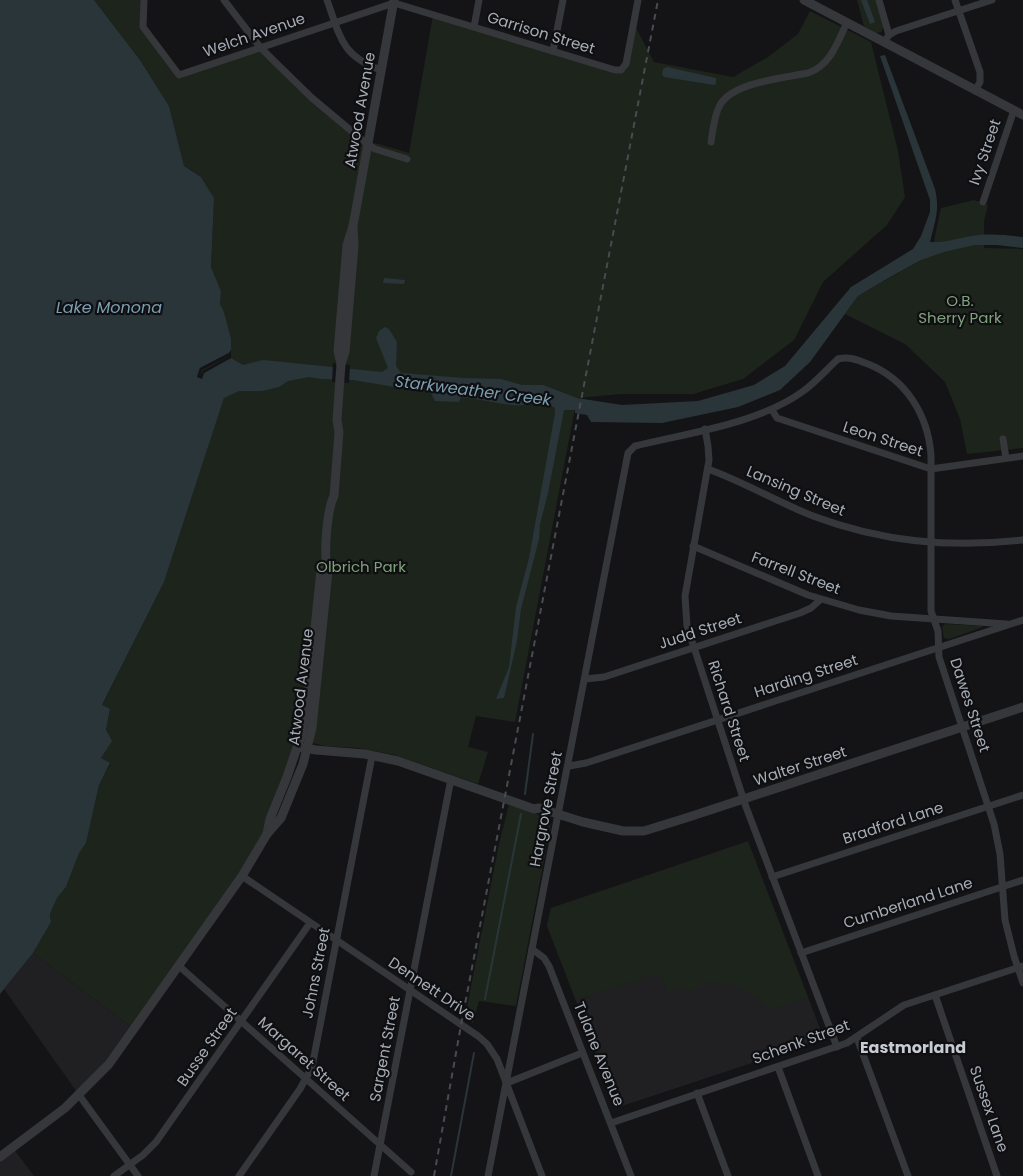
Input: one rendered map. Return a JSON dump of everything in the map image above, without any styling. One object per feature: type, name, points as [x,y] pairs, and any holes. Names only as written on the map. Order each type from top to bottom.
[{"type":"street","name":"Welch Avenue","points":[[144,0],[143,28],[179,75],[394,1]]},
{"type":"street","points":[[224,0],[260,47],[312,98],[367,144],[375,149],[407,158]]},
{"type":"street","points":[[327,0],[343,43],[351,54],[362,63],[381,70]]},
{"type":"street","points":[[474,27],[479,0]]},
{"type":"street","points":[[553,51],[562,0]]},
{"type":"street","name":"Garrison Street","points":[[394,1],[615,70],[623,69],[626,64],[638,0]]},
{"type":"street","points":[[804,0],[847,22],[887,38],[975,91],[1023,115]]},
{"type":"street","points":[[878,0],[887,38]]},
{"type":"street","points":[[954,0],[980,72],[980,82],[975,91]]},
{"type":"street","points":[[887,38],[992,0]]},
{"type":"street","name":"Atwood Avenue","points":[[0,1157],[64,1108],[109,1064],[242,876],[267,834],[281,818],[297,782],[303,748],[321,570],[325,563],[330,503],[334,496],[339,432],[337,420],[341,364],[345,352],[352,275],[353,226],[394,1]]},
{"type":"street","points":[[711,142],[719,107],[729,94],[743,87],[808,73],[818,69],[828,59],[847,22]]},
{"type":"street","name":"Ivy Street","points":[[983,202],[1014,110]]},
{"type":"street","name":"Dawes Street","points":[[772,410],[801,392],[841,358],[855,359],[876,367],[892,377],[918,408],[927,429],[930,444],[931,611],[938,631],[939,657],[988,807],[1000,854],[1005,920],[1020,967],[1023,983]]},
{"type":"street","points":[[705,429],[750,418],[772,410]]},
{"type":"street","name":"Leon Street","points":[[772,410],[777,418],[931,469],[1023,456]]},
{"type":"street","name":"Hargrove Street","points":[[488,1176],[628,453],[631,448],[705,429]]},
{"type":"street","name":"Richard Street","points":[[705,429],[708,446],[708,469],[684,601],[687,626],[743,799],[837,1047]]},
{"type":"street","points":[[1003,439],[1006,458]]},
{"type":"street","name":"Lansing Street","points":[[708,469],[732,478],[795,508],[869,533],[931,543],[981,544],[1023,540]]},
{"type":"street","name":"Farrell Street","points":[[693,546],[820,600],[891,616],[1012,624]]},
{"type":"street","name":"Judd Street","points":[[585,679],[604,677],[800,613],[811,608],[820,600]]},
{"type":"street","name":"Harding Street","points":[[568,766],[586,763],[1023,620]]},
{"type":"street","name":"Walter Street","points":[[289,745],[398,761],[534,809],[538,813],[623,832],[644,831],[1023,707]]},
{"type":"street","name":"Johns Street","points":[[239,1176],[306,1079],[312,1067],[372,756]]},
{"type":"street","name":"Sargent Street","points":[[374,1176],[451,779]]},
{"type":"street","name":"Bradford Lane","points":[[772,877],[1023,796]]},
{"type":"street","name":"Dennett Drive","points":[[242,876],[483,1039],[498,1059],[542,1176]]},
{"type":"street","name":"Cumberland Lane","points":[[801,953],[1023,880]]},
{"type":"street","name":"Busse Street","points":[[114,1176],[156,1142],[310,923]]},
{"type":"street","name":"Tulane Avenue","points":[[532,949],[544,958],[549,966],[631,1176]]},
{"type":"street","name":"Margaret Street","points":[[179,966],[411,1172]]},
{"type":"street","name":"Schenk Street","points":[[611,1122],[837,1047],[857,1038],[904,1004],[1020,967]]},
{"type":"street","name":"Sussex Lane","points":[[935,995],[997,1176]]},
{"type":"street","points":[[857,1038],[908,1176]]},
{"type":"street","points":[[507,1083],[582,1053]]},
{"type":"street","points":[[778,1067],[818,1176]]},
{"type":"street","points":[[697,1093],[728,1176]]},
{"type":"street","points":[[79,1095],[138,1176]]},
{"type":"shaded area","points":[[748,841],[824,1039],[622,1106],[619,1105],[615,1102],[547,926],[551,908]]},
{"type":"shaded area","points":[[33,953],[134,1029],[79,1095],[4,989]]},
{"type":"shaded area","points":[[12,1148],[34,1176],[0,1176],[0,1157]]},
{"type":"green space","name":"Olbrich Park","points":[[94,0],[144,0],[142,22],[179,75],[260,47],[367,144],[375,143],[409,153],[433,15],[621,70],[634,24],[654,62],[733,77],[768,57],[798,34],[810,11],[871,42],[898,151],[905,197],[887,225],[823,282],[794,340],[743,379],[693,394],[622,394],[577,398],[515,722],[476,716],[468,747],[488,752],[478,784],[395,755],[359,748],[325,746],[297,739],[267,834],[134,1029],[33,953],[51,922],[50,914],[57,898],[66,887],[79,852],[86,843],[99,785],[110,764],[101,758],[110,709],[102,706],[164,582],[224,398],[197,377],[200,368],[229,353],[231,350],[224,312],[220,304],[221,291],[211,267],[214,198],[201,177],[184,166],[169,106],[140,60]]},
{"type":"green space","points":[[857,0],[876,0],[884,26],[881,32],[876,33],[864,26]]},
{"type":"green space","name":"O.B. Sherry Park","points":[[974,200],[988,205],[984,221],[984,248],[1023,249],[1023,448],[967,454],[960,419],[945,382],[905,344],[845,314],[858,296],[921,260],[932,250],[941,208]]},
{"type":"green space","points":[[945,624],[983,627],[949,639],[944,638],[942,627]]},
{"type":"green space","points":[[509,804],[548,818],[551,824],[516,1006],[479,1001],[473,1023],[465,1017],[499,844]]},
{"type":"green space","points":[[748,842],[808,997],[771,1010],[747,992],[721,983],[701,983],[702,987],[687,992],[685,987],[667,992],[664,981],[656,974],[576,1000],[547,926],[551,908]]},
{"type":"water","name":"Lake Monona","points":[[0,0],[94,0],[140,60],[169,106],[184,166],[201,177],[214,198],[211,267],[221,291],[220,304],[231,339],[231,350],[229,353],[200,368],[197,377],[202,378],[204,373],[231,358],[243,365],[263,360],[382,372],[388,368],[376,338],[379,331],[385,327],[389,329],[397,342],[396,366],[401,373],[501,379],[522,385],[543,385],[577,398],[622,405],[698,401],[754,385],[785,366],[851,287],[913,249],[921,236],[930,212],[930,200],[880,56],[885,55],[935,189],[937,209],[930,242],[991,234],[1023,237],[1023,248],[974,245],[921,260],[892,276],[858,296],[810,362],[780,390],[738,407],[662,423],[591,422],[587,415],[575,413],[575,410],[564,410],[540,524],[539,539],[521,609],[517,641],[504,698],[496,699],[509,667],[516,607],[529,558],[555,408],[544,404],[512,405],[461,397],[459,402],[435,401],[431,393],[353,380],[309,377],[288,381],[279,387],[262,391],[239,391],[224,398],[164,582],[102,705],[110,709],[106,730],[112,741],[101,758],[110,763],[99,785],[86,843],[79,853],[66,887],[57,898],[50,914],[51,922],[33,953],[0,994]]},
{"type":"water","points":[[861,0],[867,0],[875,22],[870,24]]},
{"type":"water","points":[[667,67],[716,78],[716,84],[664,77],[662,74],[663,69]]},
{"type":"water","points":[[384,278],[405,280],[404,284],[383,283]]},
{"type":"pier","points":[[231,350],[231,355],[231,358],[204,373],[202,379],[197,377],[200,368],[229,353]],"holes":[[[231,355],[203,371],[200,376],[202,370]]]},
{"type":"pier","points":[[333,363],[350,365],[349,383],[332,382]]},
{"type":"waterway","points":[[525,794],[533,734]]},
{"type":"waterway","points":[[485,999],[521,814]]},
{"type":"waterway","points":[[451,1176],[474,1053]]},
{"type":"railway","points":[[434,1176],[461,1025],[658,0]]},
{"type":"district","name":"Eastmorland","points":[[913,1047]]},
{"type":"water label","name":"Starkweather Creek","points":[[473,390]]}]
